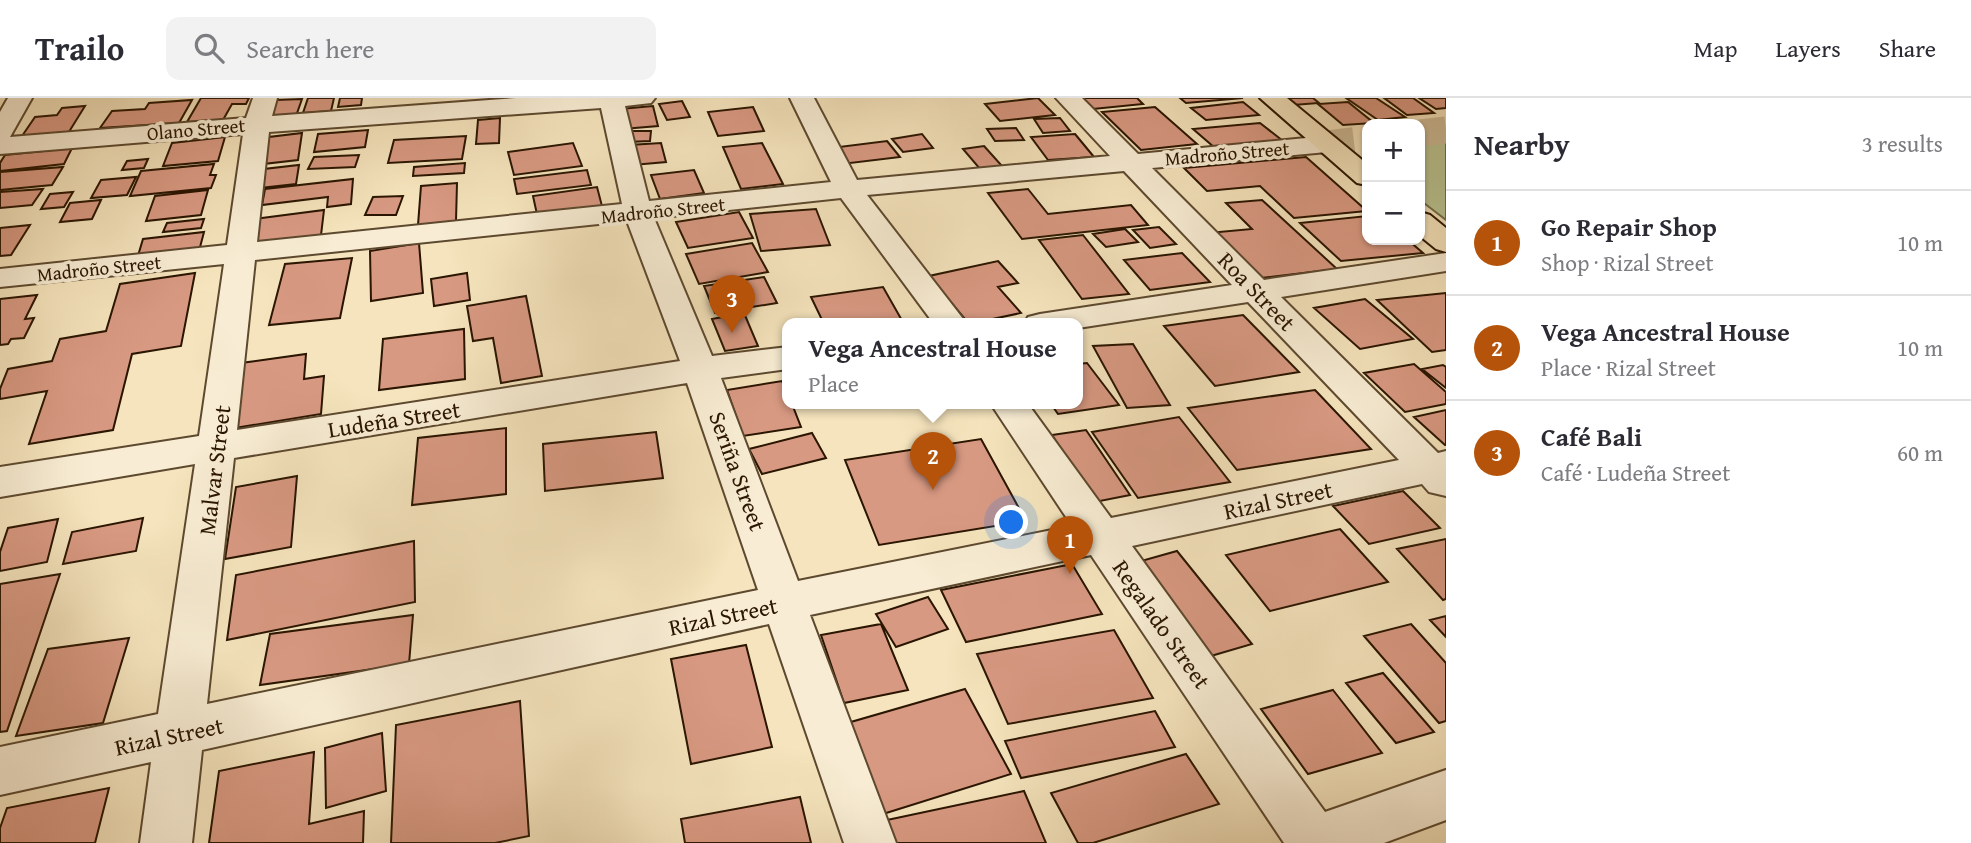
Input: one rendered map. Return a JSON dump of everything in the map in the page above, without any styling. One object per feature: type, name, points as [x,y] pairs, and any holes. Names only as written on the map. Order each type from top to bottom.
[{"type":"main road","points":[[1272,98],[1362,173]]},
{"type":"main road","points":[[1425,225],[1446,243]]},
{"type":"street","points":[[0,133],[20,98]]},
{"type":"street","points":[[802,98],[848,188],[946,318]]},
{"type":"street","name":"Roa Street","points":[[1068,98],[1441,472]]},
{"type":"street","name":"Olano Street","points":[[0,146],[261,111],[452,108],[622,99]]},
{"type":"street","name":"Seriña Street","points":[[622,99],[638,213],[700,369],[786,602],[870,843]]},
{"type":"street","name":"Malvar Street","points":[[166,843],[240,254],[261,111]]},
{"type":"street","name":"Madroño Street","points":[[0,278],[638,213],[848,188],[1327,144]]},
{"type":"street","points":[[1077,318],[1446,262]]},
{"type":"street","name":"Ludeña Street","points":[[0,482],[700,369],[782,359]]},
{"type":"street","name":"Regalado Street","points":[[1012,409],[1315,843]]},
{"type":"street","name":"Rizal Street","points":[[0,771],[786,602],[1101,537],[1441,472]]},
{"type":"street","points":[[1315,843],[1446,795]]},
{"type":"green space","points":[[1446,141],[1446,220],[1425,204],[1425,143]]},
{"type":"building","points":[[201,98],[249,98],[246,104],[232,104],[223,120],[187,122]]},
{"type":"building","points":[[308,98],[334,98],[331,111],[303,113]]},
{"type":"building","points":[[340,98],[362,98],[361,105],[338,107]]},
{"type":"building","points":[[1038,98],[1055,115],[1000,121],[985,104]]},
{"type":"building","points":[[1083,98],[1137,98],[1143,104],[1093,109]]},
{"type":"building","points":[[1180,98],[1243,98],[1186,103]]},
{"type":"building","points":[[1284,98],[1313,98],[1319,103],[1293,105]]},
{"type":"building","points":[[1346,98],[1376,98],[1405,117],[1377,119]]},
{"type":"building","points":[[1384,98],[1413,98],[1434,113],[1407,115]]},
{"type":"building","points":[[1419,98],[1446,98],[1446,108],[1436,109]]},
{"type":"building","points":[[302,99],[296,116],[268,118],[275,100]]},
{"type":"building","points":[[192,100],[179,123],[100,128],[112,111],[145,109],[149,103]]},
{"type":"building","points":[[682,101],[690,117],[667,120],[659,104]]},
{"type":"building","points":[[1243,102],[1259,115],[1206,120],[1191,108]]},
{"type":"building","points":[[1348,102],[1369,119],[1362,119],[1362,124],[1343,125],[1318,104]]},
{"type":"building","points":[[85,106],[67,135],[20,139],[35,117],[57,115],[62,108]]},
{"type":"building","points":[[653,106],[658,126],[623,129],[620,109]]},
{"type":"building","points":[[753,107],[764,131],[718,136],[708,112]]},
{"type":"building","points":[[1155,107],[1197,144],[1141,150],[1102,112]]},
{"type":"building","points":[[500,118],[499,143],[476,144],[478,120]]},
{"type":"building","points":[[1060,118],[1070,131],[1043,133],[1034,119]]},
{"type":"building","points":[[1260,123],[1283,141],[1215,148],[1193,129]]},
{"type":"building","points":[[1016,128],[1024,140],[995,141],[987,129]]},
{"type":"building","points":[[368,130],[365,147],[314,152],[318,134]]},
{"type":"building","points":[[628,131],[651,131],[650,141],[628,142]]},
{"type":"building","points":[[302,133],[298,160],[263,164],[269,137]]},
{"type":"building","points":[[922,134],[933,148],[903,152],[892,139]]},
{"type":"building","points":[[1075,134],[1094,157],[1048,160],[1031,137]]},
{"type":"building","points":[[466,136],[462,159],[388,163],[394,140]]},
{"type":"building","points":[[225,137],[218,161],[163,166],[172,143]]},
{"type":"building","points":[[887,141],[900,157],[842,164],[831,148]]},
{"type":"building","points":[[573,143],[582,166],[514,175],[508,152]]},
{"type":"building","points":[[661,143],[666,162],[633,165],[629,145]]},
{"type":"building","points":[[762,143],[783,184],[741,189],[723,147]]},
{"type":"building","points":[[984,146],[1002,166],[980,169],[963,149]]},
{"type":"building","points":[[72,148],[64,164],[0,171],[0,163],[5,155]]},
{"type":"building","points":[[359,155],[355,167],[308,169],[314,157]]},
{"type":"building","points":[[1306,157],[1362,207],[1362,211],[1294,218],[1260,186],[1207,191],[1184,168]]},
{"type":"building","points":[[148,159],[144,168],[122,170],[127,161]]},
{"type":"building","points":[[465,163],[464,173],[413,176],[414,167]]},
{"type":"building","points":[[214,164],[210,175],[216,175],[211,188],[130,196],[141,171]]},
{"type":"building","points":[[299,165],[296,184],[260,188],[264,169]]},
{"type":"building","points":[[63,167],[52,185],[0,190],[0,172]]},
{"type":"building","points":[[587,170],[591,185],[517,194],[514,179]]},
{"type":"building","points":[[694,170],[704,193],[660,199],[651,175]]},
{"type":"building","points":[[136,177],[127,195],[91,198],[101,180]]},
{"type":"building","points":[[353,179],[351,204],[327,207],[328,197],[262,205],[265,189]]},
{"type":"building","points":[[457,183],[456,221],[418,225],[421,186]]},
{"type":"building","points":[[597,187],[603,210],[538,219],[533,196]]},
{"type":"building","points":[[43,189],[32,205],[0,208],[0,192]]},
{"type":"building","points":[[1028,189],[1048,214],[1131,205],[1148,225],[1022,239],[988,193]]},
{"type":"building","points":[[208,190],[201,215],[146,221],[155,196]]},
{"type":"building","points":[[73,192],[64,207],[41,209],[50,194]]},
{"type":"building","points":[[403,196],[396,215],[365,215],[373,197]]},
{"type":"building","points":[[101,200],[92,219],[60,222],[70,203]]},
{"type":"building","points":[[1262,200],[1337,269],[1252,279],[1208,233],[1252,229],[1226,203]]},
{"type":"building","points":[[816,209],[830,245],[761,251],[750,214]]},
{"type":"building","points":[[324,210],[321,235],[250,244],[254,219]]},
{"type":"building","points":[[739,212],[753,238],[688,248],[676,222]]},
{"type":"building","points":[[1362,217],[1362,245],[1414,245],[1423,253],[1341,261],[1300,223]]},
{"type":"building","points":[[204,219],[201,228],[163,232],[167,223]]},
{"type":"building","points":[[30,225],[11,255],[0,256],[0,228]]},
{"type":"building","points":[[1159,227],[1176,244],[1150,248],[1133,230]]},
{"type":"building","points":[[1125,229],[1138,242],[1106,247],[1093,234]]},
{"type":"building","points":[[204,232],[199,251],[137,259],[143,239]]},
{"type":"building","points":[[1083,235],[1129,294],[1082,299],[1039,240]]},
{"type":"building","points":[[419,243],[423,293],[371,301],[370,251]]},
{"type":"building","points":[[752,243],[768,272],[699,284],[686,254]]},
{"type":"building","points":[[1182,253],[1210,282],[1150,290],[1124,260]]},
{"type":"building","points":[[352,258],[340,318],[269,325],[285,264]]},
{"type":"building","points":[[998,261],[1018,283],[998,287],[1021,313],[997,318],[964,318],[929,276]]},
{"type":"building","points":[[195,273],[181,346],[132,354],[113,430],[29,444],[47,391],[0,399],[0,389],[8,369],[52,361],[60,339],[106,331],[120,284]]},
{"type":"building","points":[[467,273],[470,300],[434,306],[431,279]]},
{"type":"building","points":[[764,277],[777,303],[715,313],[704,286]]},
{"type":"building","points":[[883,287],[901,318],[821,318],[811,297]]},
{"type":"building","points":[[1446,293],[1446,350],[1432,352],[1377,300]]},
{"type":"building","points":[[37,295],[25,319],[34,318],[24,338],[11,339],[8,344],[0,345],[0,299]]},
{"type":"building","points":[[526,296],[542,376],[501,383],[493,338],[473,341],[467,306]]},
{"type":"building","points":[[1365,299],[1413,339],[1360,349],[1314,308]]},
{"type":"building","points":[[744,313],[758,346],[725,351],[712,319]]},
{"type":"building","points":[[1243,315],[1299,372],[1215,386],[1164,326]]},
{"type":"building","points":[[464,329],[465,379],[379,390],[383,339]]},
{"type":"building","points":[[1133,344],[1170,405],[1127,408],[1093,346]]},
{"type":"building","points":[[306,354],[304,379],[324,376],[321,414],[229,429],[241,363]]},
{"type":"building","points":[[1083,363],[1087,363],[1119,405],[1058,414],[1054,409],[1083,409]]},
{"type":"building","points":[[1414,364],[1446,392],[1446,404],[1405,412],[1364,373]]},
{"type":"building","points":[[1443,365],[1446,367],[1446,388],[1422,369]]},
{"type":"building","points":[[782,381],[782,409],[794,409],[801,427],[743,436],[727,390]]},
{"type":"building","points":[[1315,390],[1371,449],[1237,470],[1188,408]]},
{"type":"building","points":[[1446,410],[1446,445],[1445,445],[1414,417]]},
{"type":"building","points":[[1179,417],[1230,482],[1138,498],[1092,432]]},
{"type":"building","points":[[506,428],[506,494],[412,505],[418,438]]},
{"type":"building","points":[[1086,430],[1130,495],[1095,502],[1052,435]]},
{"type":"building","points":[[656,432],[663,478],[545,491],[543,444]]},
{"type":"building","points":[[812,433],[826,458],[762,474],[749,449]]},
{"type":"building","points":[[981,439],[1026,521],[879,545],[845,460]]},
{"type":"building","points":[[297,476],[291,547],[225,559],[236,487]]},
{"type":"building","points":[[1403,491],[1440,528],[1369,544],[1333,506]]},
{"type":"building","points":[[143,518],[136,551],[63,564],[72,532]]},
{"type":"building","points":[[58,519],[47,562],[0,571],[0,552],[8,528]]},
{"type":"building","points":[[1340,529],[1388,582],[1270,611],[1226,555]]},
{"type":"building","points":[[1446,539],[1446,599],[1443,600],[1397,549]]},
{"type":"building","points":[[414,541],[415,602],[227,640],[236,575]]},
{"type":"building","points":[[1177,551],[1252,644],[1204,658],[1134,563]]},
{"type":"building","points":[[1072,564],[1102,614],[966,642],[941,590]]},
{"type":"building","points":[[60,574],[7,731],[0,732],[0,584]]},
{"type":"building","points":[[928,597],[948,629],[896,647],[876,614]]},
{"type":"building","points":[[413,615],[409,664],[260,685],[270,634]]},
{"type":"building","points":[[1446,616],[1446,637],[1430,620]]},
{"type":"building","points":[[881,624],[908,690],[844,703],[821,635]]},
{"type":"building","points":[[1411,624],[1446,663],[1446,721],[1439,723],[1364,636]]},
{"type":"building","points":[[1114,630],[1153,698],[1008,724],[977,654]]},
{"type":"building","points":[[129,638],[103,723],[16,736],[48,649]]},
{"type":"building","points":[[746,645],[772,747],[691,764],[671,659]]},
{"type":"building","points":[[1383,673],[1434,732],[1396,743],[1346,683]]},
{"type":"building","points":[[965,689],[1011,774],[883,814],[844,724]]},
{"type":"building","points":[[1333,690],[1382,753],[1308,774],[1261,709]]},
{"type":"building","points":[[520,701],[529,836],[495,843],[391,843],[396,725]]},
{"type":"building","points":[[1155,711],[1175,747],[1021,778],[1005,741]]},
{"type":"building","points":[[382,733],[386,791],[326,808],[325,748]]},
{"type":"building","points":[[314,752],[309,824],[364,811],[363,843],[209,843],[219,771]]},
{"type":"building","points":[[1186,754],[1219,804],[1093,843],[1078,843],[1051,793]]},
{"type":"building","points":[[109,788],[95,843],[0,843],[0,828],[7,808]]},
{"type":"building","points":[[1024,791],[1046,843],[895,843],[887,820]]},
{"type":"building","points":[[800,797],[811,843],[685,843],[681,819]]},
{"type":"tunnel","points":[[1425,132],[1446,130]]},
{"type":"tunnel","points":[[1327,144],[1362,140]]},
{"type":"place","name":"Café Bali","points":[[732,333]]},
{"type":"place","name":"Vega Ancestral House","points":[[933,490]]},
{"type":"place","name":"Go Repair Shop","points":[[1070,574]]}]
